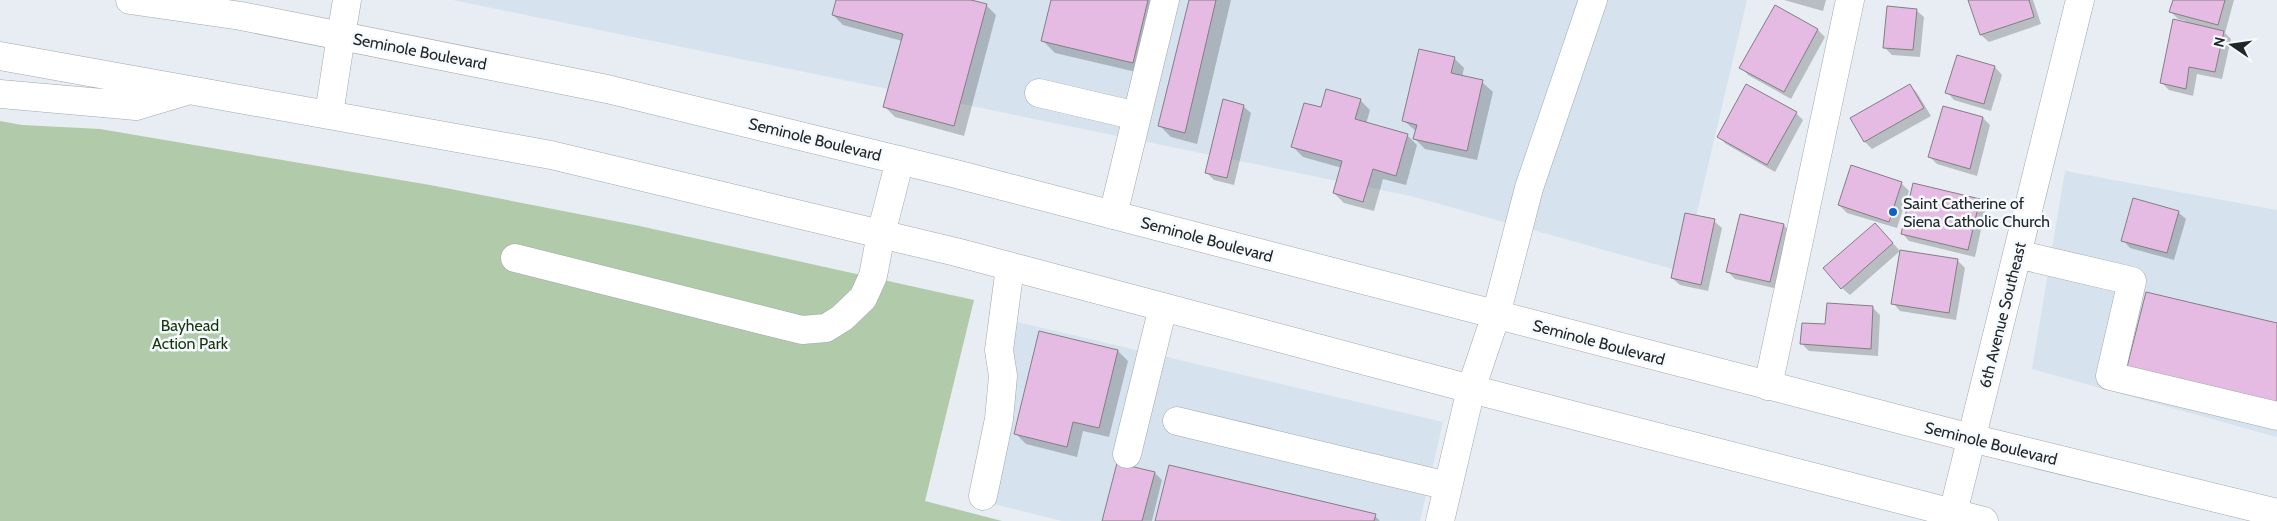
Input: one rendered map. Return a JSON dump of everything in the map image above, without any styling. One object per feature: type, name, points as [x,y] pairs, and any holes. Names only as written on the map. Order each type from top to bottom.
[{"type":"main road","name":"Seminole Boulevard","points":[[130,0],[241,16],[607,89],[900,160],[1768,386],[2277,513]]},
{"type":"main road","points":[[329,114],[347,0]]},
{"type":"main road","points":[[1113,215],[1165,0]]},
{"type":"main road","points":[[1440,521],[1471,390],[1496,315],[1529,188],[1593,0]]},
{"type":"main road","points":[[1768,386],[1850,0]]},
{"type":"main road","name":"6th Avenue Southeast","points":[[1952,517],[2080,0]]},
{"type":"main road","points":[[0,56],[551,155],[881,234],[1952,517],[1984,521]]},
{"type":"main road","points":[[0,94],[136,106],[190,89]]},
{"type":"main road","points":[[1039,93],[1137,116]]},
{"type":"main road","points":[[515,258],[802,330],[826,328],[842,318],[863,298],[873,276],[881,234],[900,160]]},
{"type":"main road","points":[[2017,254],[2132,281],[2110,376],[2277,416]]},
{"type":"main road","points":[[983,496],[999,419],[1003,376],[999,350],[1010,267]]},
{"type":"main road","points":[[1127,454],[1163,307]]},
{"type":"main road","points":[[1177,420],[1448,486]]},
{"type":"shaded area","points":[[453,0],[1747,0],[1683,272],[1411,196]]},
{"type":"shaded area","points":[[2065,171],[2277,210],[2277,437],[2032,369]]},
{"type":"shaded area","points":[[1017,322],[1443,422],[1420,521],[1062,521],[978,500]]},
{"type":"green space","name":"Bayhead Action Park","points":[[0,121],[22,125],[100,129],[430,185],[635,225],[974,300],[925,501],[1002,521],[0,521]]},
{"type":"building","points":[[836,0],[971,0],[987,4],[954,126],[883,107],[903,34],[832,15]]},
{"type":"building","points":[[1051,0],[1148,0],[1133,63],[1041,41]]},
{"type":"building","points":[[1189,0],[1216,0],[1185,133],[1158,126]]},
{"type":"building","points":[[1968,0],[2029,0],[2034,17],[1980,35]]},
{"type":"building","points":[[2173,0],[2225,0],[2218,25],[2169,12]]},
{"type":"building","points":[[1775,5],[1818,29],[1784,92],[1739,68]]},
{"type":"building","points":[[1887,6],[1917,9],[1913,50],[1883,48]]},
{"type":"building","points":[[2173,19],[2224,31],[2215,72],[2189,67],[2186,89],[2160,83]]},
{"type":"building","points":[[1419,49],[1455,57],[1451,73],[1483,80],[1467,151],[1413,139],[1417,125],[1402,121]]},
{"type":"building","points":[[1957,55],[1995,66],[1984,104],[1945,93]]},
{"type":"building","points":[[1746,84],[1797,112],[1767,165],[1717,137]]},
{"type":"building","points":[[1910,84],[1924,108],[1864,142],[1850,118]]},
{"type":"building","points":[[1326,89],[1361,99],[1355,119],[1408,134],[1396,176],[1373,169],[1363,202],[1333,193],[1342,161],[1291,147],[1304,103],[1321,107]]},
{"type":"building","points":[[1223,99],[1244,105],[1227,178],[1205,173]]},
{"type":"building","points":[[1943,106],[1983,117],[1970,169],[1928,157]]},
{"type":"building","points":[[1851,165],[1902,182],[1889,222],[1838,205]]},
{"type":"building","points":[[1913,183],[1980,199],[1968,250],[1901,234]]},
{"type":"building","points":[[2133,198],[2179,211],[2167,253],[2121,241]]},
{"type":"building","points":[[1685,213],[1715,219],[1701,285],[1671,278]]},
{"type":"building","points":[[1740,214],[1784,224],[1770,282],[1726,272]]},
{"type":"building","points":[[1875,223],[1893,243],[1841,289],[1823,268]]},
{"type":"building","points":[[1900,250],[1958,259],[1949,313],[1891,304]]},
{"type":"building","points":[[2146,292],[2277,323],[2277,407],[2126,371]]},
{"type":"building","points":[[1827,303],[1873,306],[1871,349],[1800,344],[1802,323],[1825,324]]},
{"type":"building","points":[[1039,331],[1118,350],[1099,428],[1073,422],[1067,447],[1014,434]]},
{"type":"building","points":[[1117,463],[1155,472],[1142,521],[1102,521]]},
{"type":"building","points":[[1169,465],[1376,514],[1374,521],[1155,521]]},
{"type":"place","name":"Saint Catherine of Siena Catholic Church","points":[[1893,212]]}]
